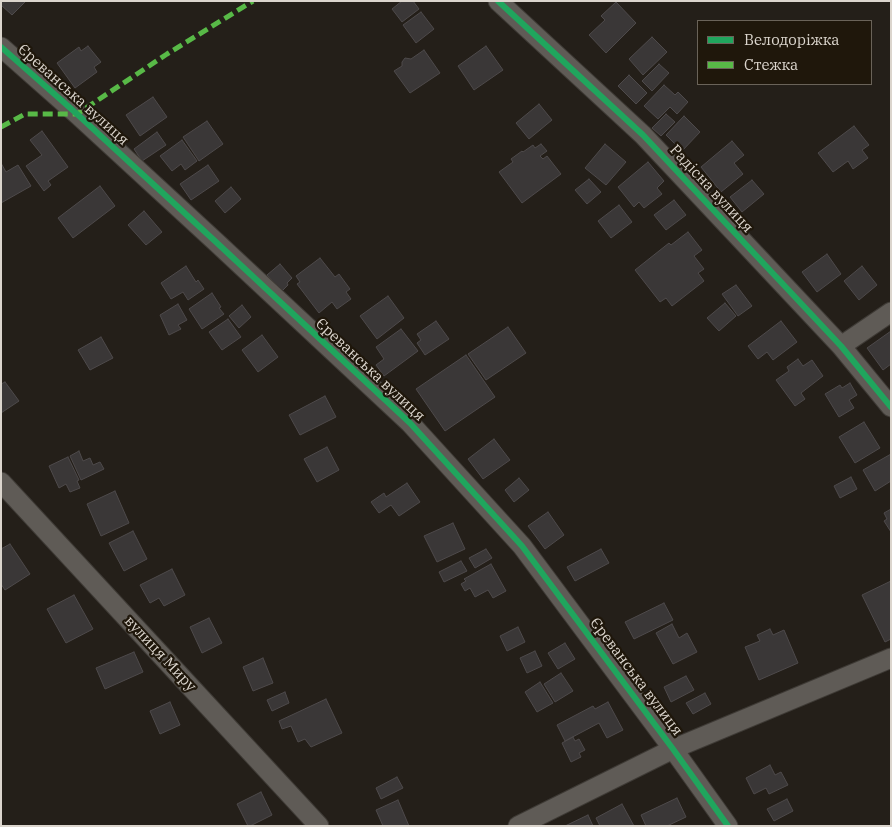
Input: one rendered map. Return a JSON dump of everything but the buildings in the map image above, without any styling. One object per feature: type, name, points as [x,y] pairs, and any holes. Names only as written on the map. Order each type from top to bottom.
[{"type":"street","name":"Радісна вулиця","points":[[498,1],[643,135],[841,346],[891,407]]},
{"type":"street","name":"Єреванська вулиця","points":[[1,47],[77,114],[410,423],[522,546],[674,749],[728,826]]},
{"type":"street","points":[[841,346],[891,312]]},
{"type":"street","name":"вулиця Миру","points":[[1,482],[319,826]]},
{"type":"street","points":[[518,826],[674,749],[891,658]]},
{"type":"marked path","points":[[1,127],[25,114],[77,114],[167,54],[253,1]]},
{"type":"cycle path","points":[[498,1],[643,135],[841,346],[891,407]]},
{"type":"cycle path","points":[[1,47],[77,114],[410,423],[522,546],[728,826]]}]
